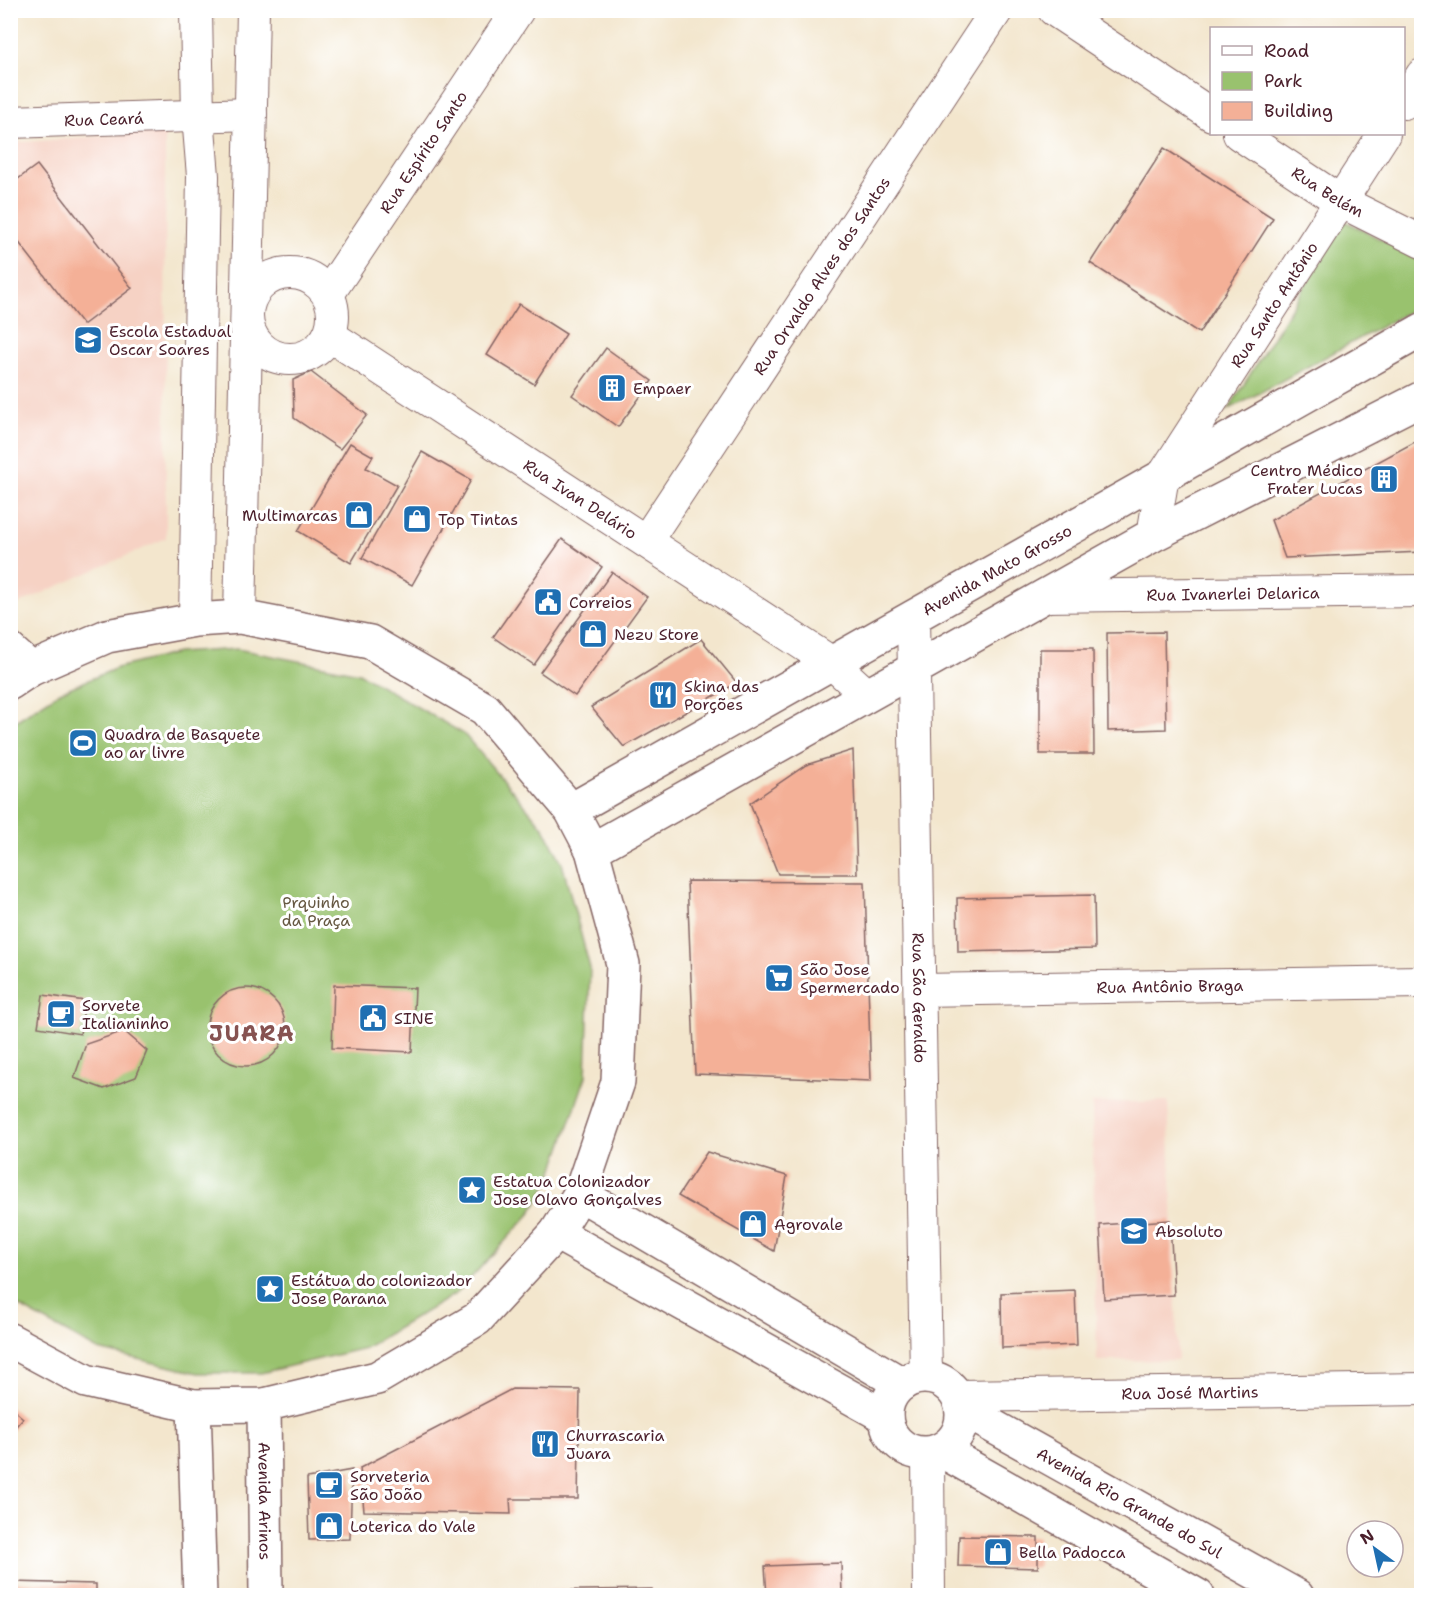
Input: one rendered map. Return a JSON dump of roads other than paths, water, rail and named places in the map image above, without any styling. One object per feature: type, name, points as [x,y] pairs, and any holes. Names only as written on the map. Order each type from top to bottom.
[{"type":"main road","name":"Avenida Mato Grosso","points":[[571,810],[1422,330]]},
{"type":"main road","points":[[592,850],[1152,535],[1422,398]]},
{"type":"main road","points":[[10,1340],[86,1382],[194,1406],[264,1405],[377,1378],[477,1319],[556,1233],[580,1194],[618,1082],[623,964],[592,850],[571,810],[485,709],[370,642],[240,616],[195,620],[106,636],[17,667]]},
{"type":"main road","points":[[580,1194],[914,1381]]},
{"type":"main road","points":[[556,1233],[886,1417]]},
{"type":"main road","points":[[939,1380],[950,1387],[960,1402],[962,1422],[958,1434],[950,1444],[934,1452],[915,1453],[904,1448],[889,1429],[886,1417],[893,1393],[914,1381],[939,1380]]},
{"type":"main road","name":"Avenida Rio Grande do Sul","points":[[960,1402],[1297,1596]]},
{"type":"main road","name":"Avenida Arinos","points":[[264,1405],[266,1596]]},
{"type":"main road","points":[[194,1406],[200,1596]]},
{"type":"main road","points":[[934,1452],[1198,1596]]},
{"type":"street","points":[[195,620],[203,176],[198,116],[196,10]]},
{"type":"street","points":[[240,616],[253,10]]},
{"type":"street","name":"Rua Espírito Santo","points":[[327,294],[518,10]]},
{"type":"street","name":"Rua Orvaldo Alves dos Santos","points":[[646,541],[997,10]]},
{"type":"street","points":[[1054,10],[1210,114]]},
{"type":"street","points":[[1405,101],[1422,75]]},
{"type":"street","name":"Rua Ceará","points":[[10,122],[250,114]]},
{"type":"street","name":"Rua Belém","points":[[1241,135],[1340,201],[1422,242]]},
{"type":"street","name":"Rua Santo Antônio","points":[[1163,476],[1383,135]]},
{"type":"street","points":[[293,273],[308,276],[320,284],[327,294],[333,309],[333,323],[329,335],[320,348],[307,356],[293,359],[279,358],[266,353],[256,343],[249,330],[247,316],[249,302],[266,280],[280,274],[293,273]]},
{"type":"street","points":[[201,294],[247,316]]},
{"type":"street","name":"Rua Ivan Delário","points":[[329,335],[832,663],[867,695]]},
{"type":"street","points":[[1152,535],[1163,476]]},
{"type":"street","name":"Rua Ivanerlei Delarica","points":[[1044,596],[1422,591]]},
{"type":"street","name":"Rua São Geraldo","points":[[912,617],[920,990],[914,1381]]},
{"type":"street","name":"Rua Antônio Braga","points":[[920,990],[1422,982]]},
{"type":"street","name":"Rua José Martins","points":[[960,1402],[1422,1389]]},
{"type":"street","points":[[929,1596],[934,1452]]},
{"type":"place","name":"Escola Estadual Oscar Soares","points":[[88,340]]},
{"type":"place","name":"Empaer","points":[[612,388]]},
{"type":"place","name":"Centro Médico Frater Lucas","points":[[1384,479]]},
{"type":"place","name":"Multimarcas","points":[[359,515]]},
{"type":"place","name":"Top Tintas","points":[[417,519]]},
{"type":"place","name":"Correios","points":[[548,602]]},
{"type":"place","name":"Nezu Store","points":[[593,634]]},
{"type":"place","name":"Skina das Porções","points":[[663,695]]},
{"type":"place","name":"Quadra de Basquete ao ar livre","points":[[83,743]]},
{"type":"place","name":"São Jose Spermercado","points":[[779,978]]},
{"type":"place","name":"Sorvete Italianinho","points":[[61,1014]]},
{"type":"place","name":"SINE","points":[[373,1018]]},
{"type":"place","name":"Estatua Colonizador Jose Olavo Gonçalves","points":[[472,1190]]},
{"type":"place","name":"Agrovale","points":[[753,1224]]},
{"type":"place","name":"Absoluto","points":[[1134,1231]]},
{"type":"place","name":"Estátua do colonizador Jose Parana","points":[[270,1289]]},
{"type":"place","name":"Churrascaria Juara","points":[[545,1444]]},
{"type":"place","name":"Sorveteria São João","points":[[329,1485]]},
{"type":"place","name":"Loterica do Vale","points":[[329,1526]]},
{"type":"place","name":"Bella Padocca","points":[[998,1552]]},
{"type":"district","name":"JUARA","points":[[252,1033]]},
{"type":"park label","name":"Prquinho da Praça","points":[[316,911]]}]
